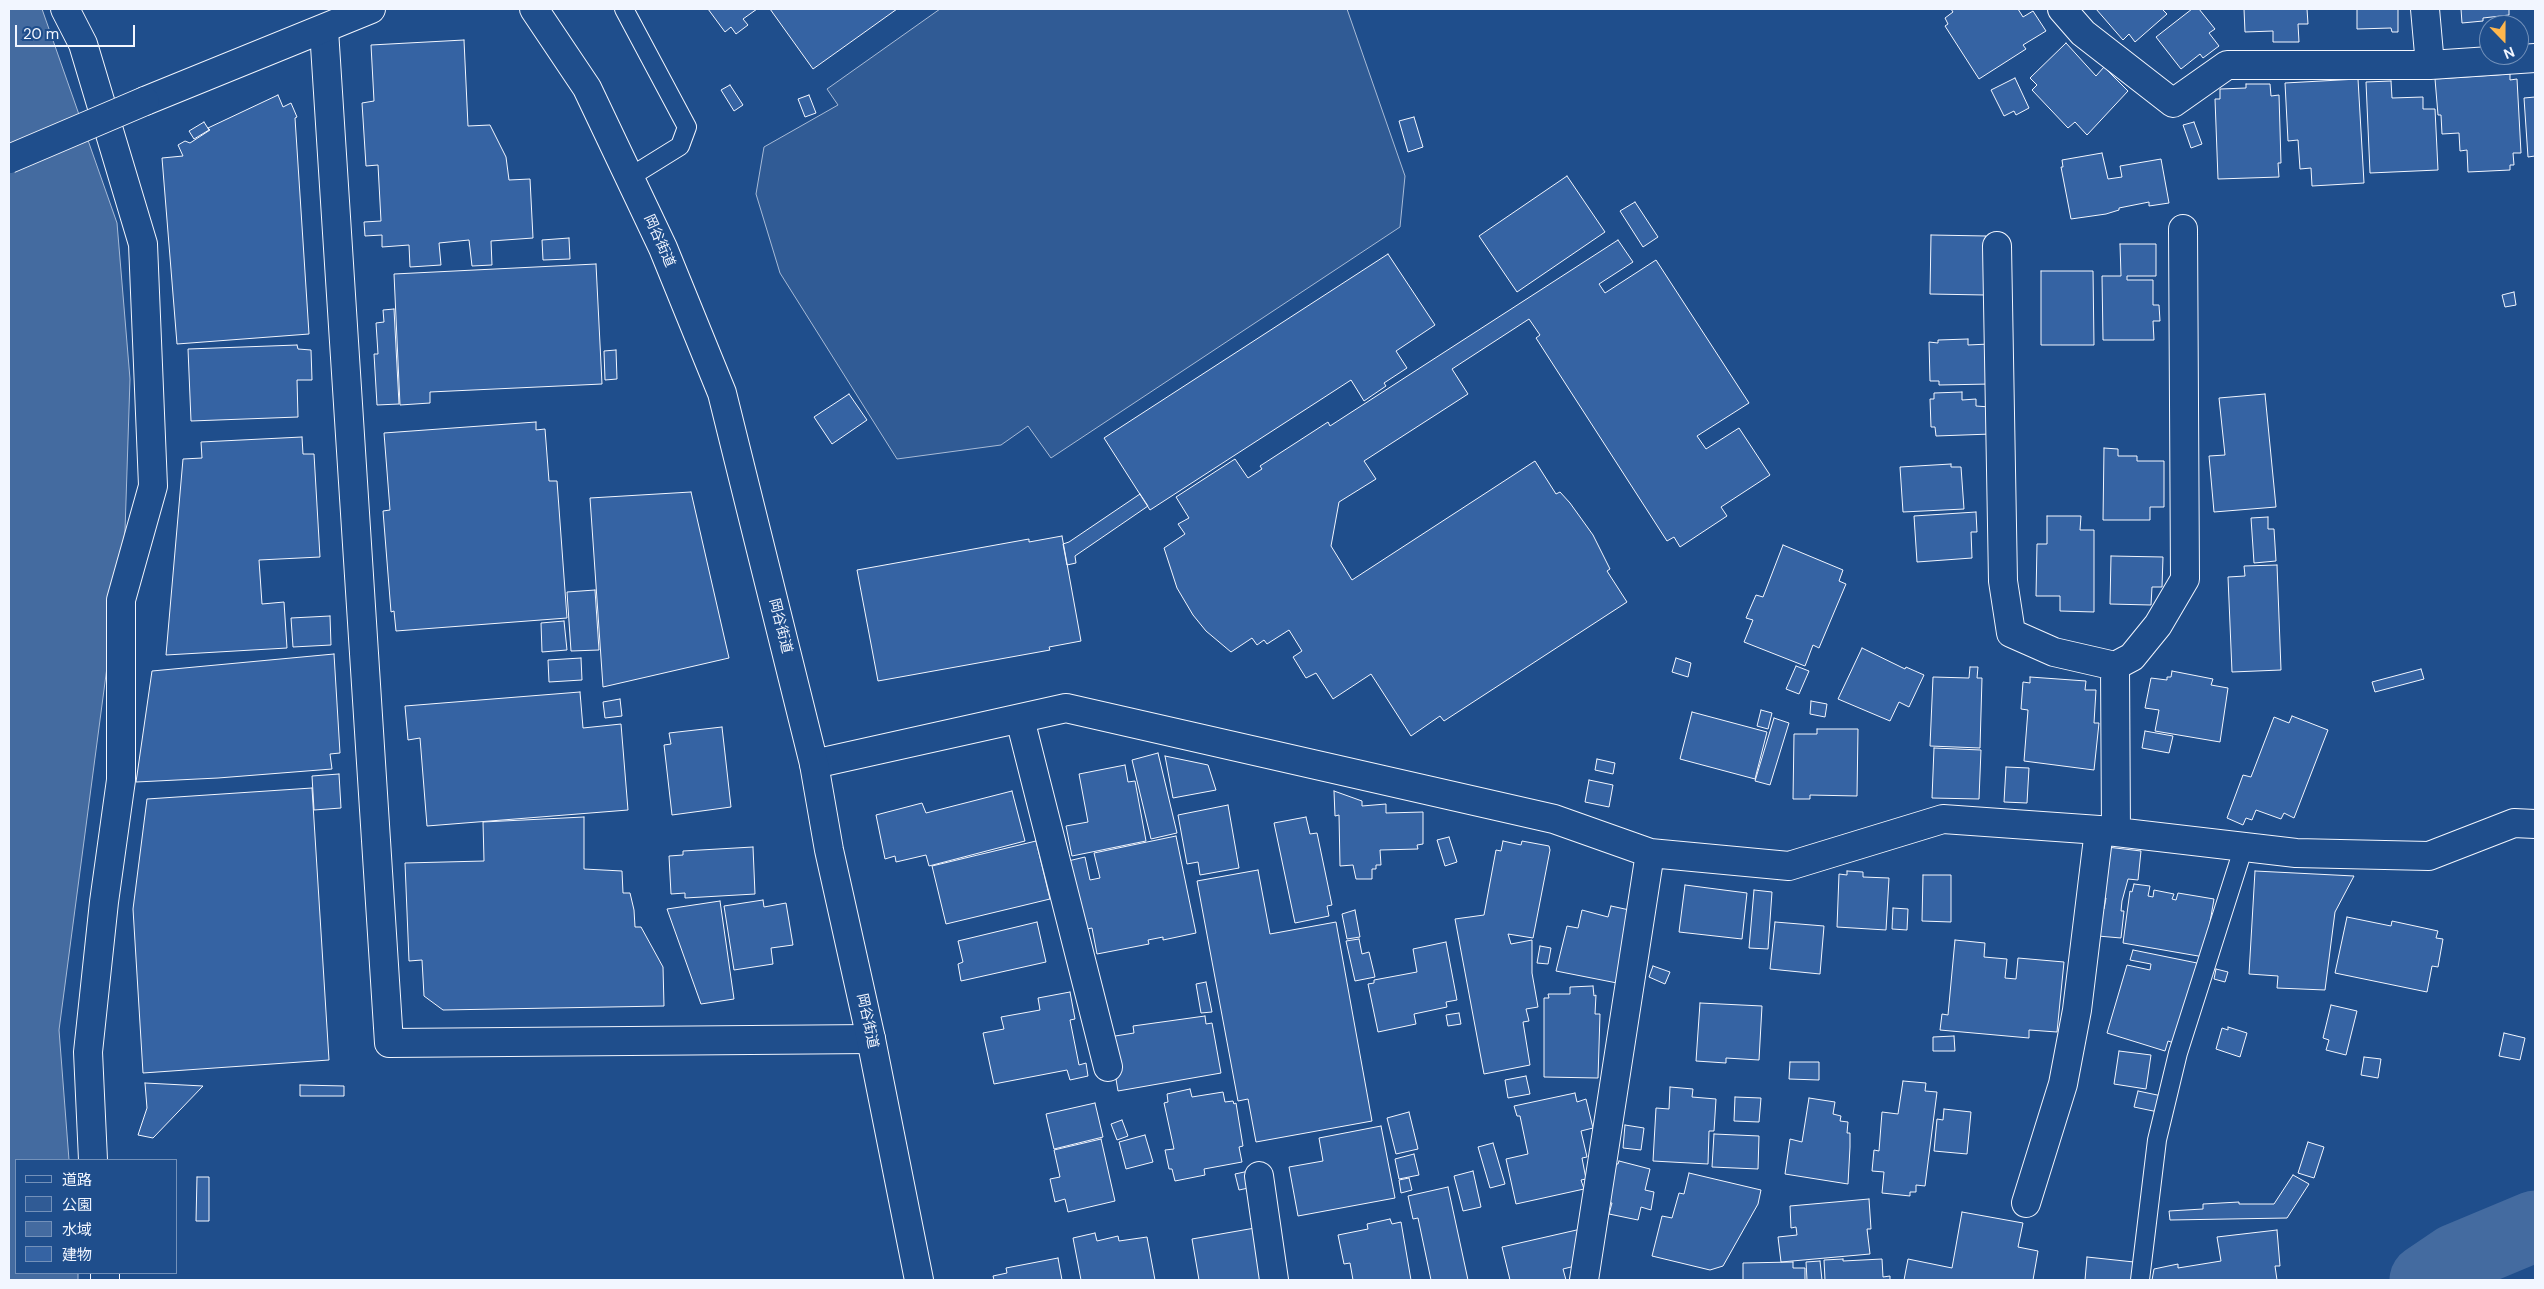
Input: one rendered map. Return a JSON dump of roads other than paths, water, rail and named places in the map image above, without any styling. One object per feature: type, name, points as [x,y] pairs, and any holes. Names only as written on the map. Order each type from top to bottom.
[{"type":"street","points":[[65,9],[83,44],[143,244],[153,486],[121,600],[121,780],[104,902],[88,1052],[93,1159]]},
{"type":"street","points":[[9,159],[145,101],[372,9]]},
{"type":"street","name":"岡谷街道","points":[[534,9],[587,88],[663,248],[722,393],[814,764],[829,850],[872,1039],[919,1280]]},
{"type":"street","points":[[2062,9],[2083,33],[2172,103],[2227,66],[2430,65],[2535,58]]},
{"type":"street","points":[[2425,9],[2430,65]]},
{"type":"street","points":[[324,30],[389,1043],[872,1039]]},
{"type":"street","points":[[1998,246],[2003,581],[2011,633],[2054,652],[2115,666],[2132,657],[2158,625],[2185,579],[2183,229]]},
{"type":"street","points":[[2026,1203],[2063,1084],[2108,831],[2115,666]]},
{"type":"street","points":[[814,764],[1066,708],[1554,819],[1650,853],[1789,866],[1943,819],[2108,831],[2296,852],[2429,856],[2514,823],[2535,824]]},
{"type":"street","points":[[1020,719],[1108,1067]]},
{"type":"street","points":[[1584,1280],[1650,853]]},
{"type":"street","points":[[1259,1176],[1274,1280]]},
{"type":"lane","points":[[624,9],[688,127],[680,146],[630,178]]},
{"type":"lane","points":[[2140,1280],[2156,1140],[2178,1053],[2244,846]]},
{"type":"water","points":[[9,9],[42,9],[117,223],[130,379],[125,531],[59,1030],[69,1159],[15,1159],[15,1274],[78,1274],[78,1280],[9,1280]]},
{"type":"waterway","points":[[2425,1280],[2456,1259],[2535,1226]]}]
